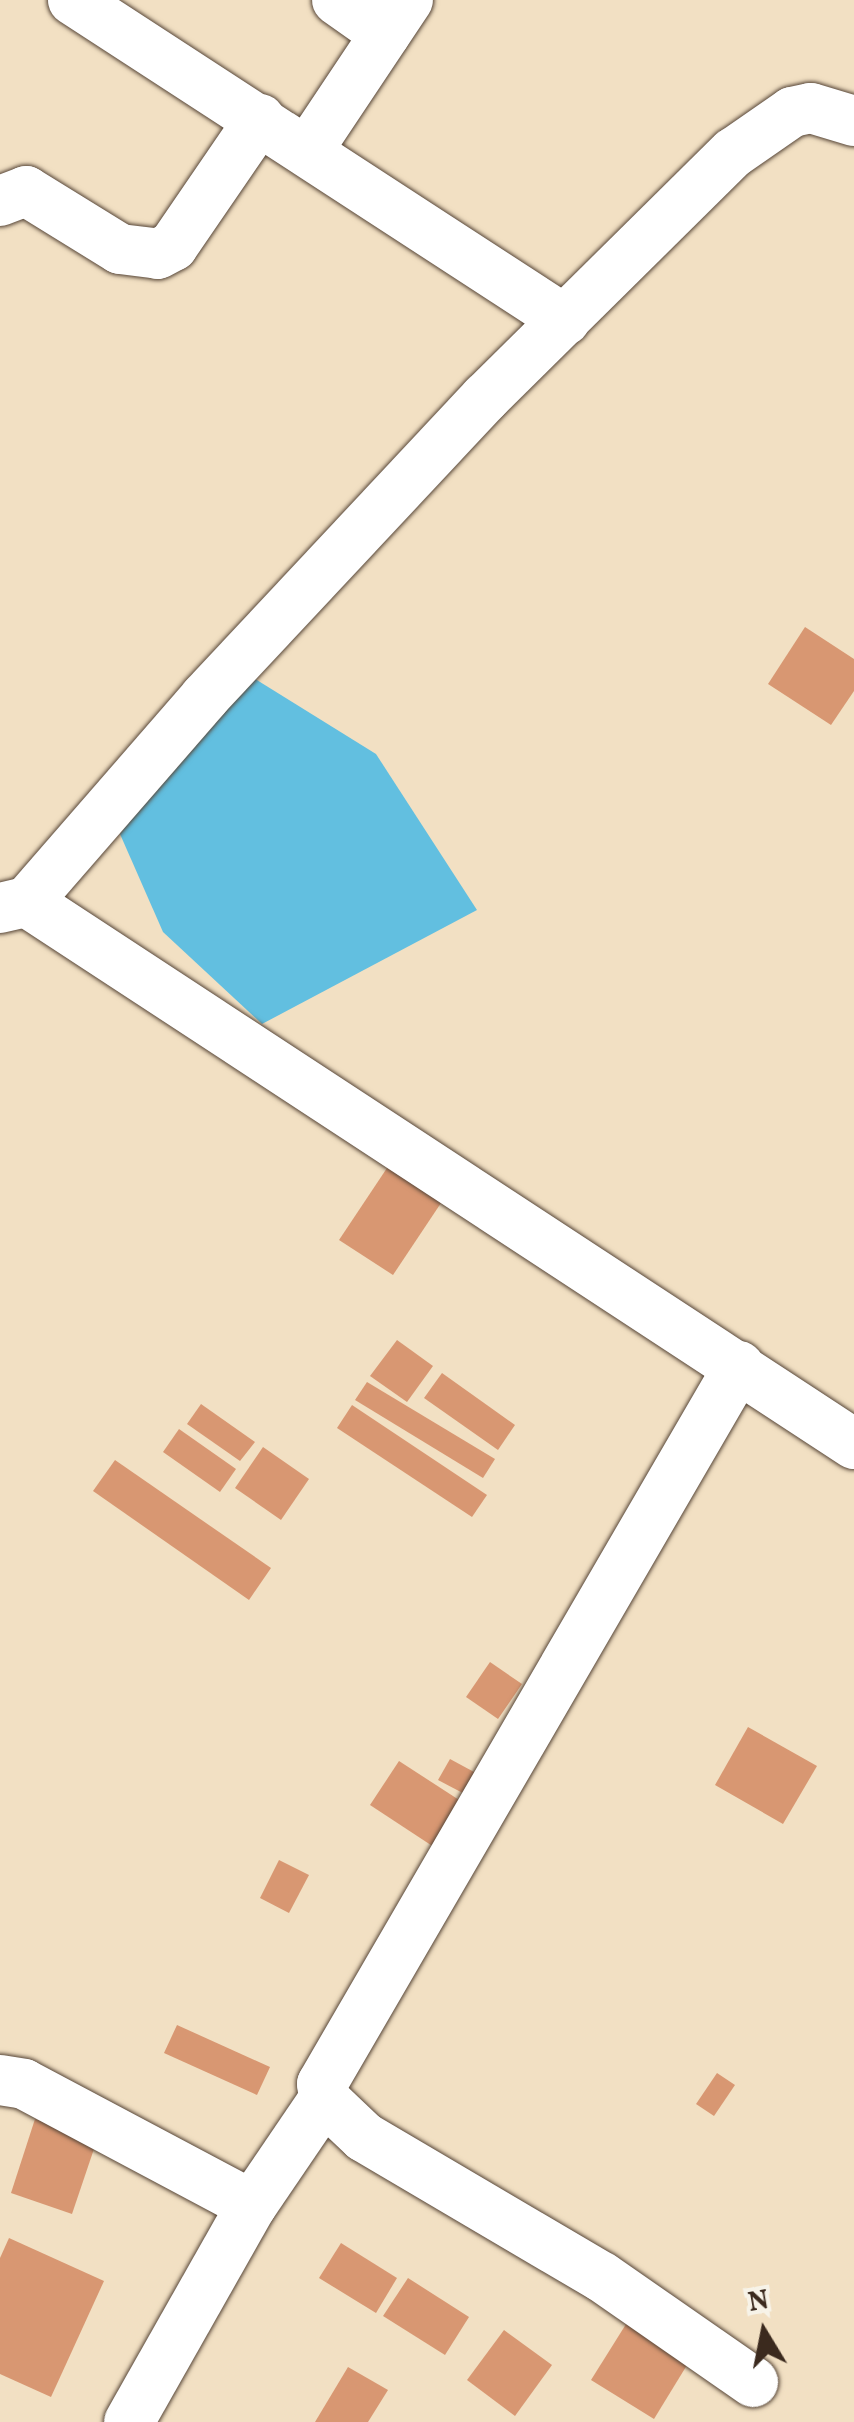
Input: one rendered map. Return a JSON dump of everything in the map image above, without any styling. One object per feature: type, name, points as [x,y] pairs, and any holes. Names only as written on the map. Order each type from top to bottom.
[{"type":"street","points":[[72,0],[565,320]]},
{"type":"street","points":[[308,150],[396,17],[336,0]]},
{"type":"street","points":[[854,121],[811,108],[775,118],[565,320],[205,697],[13,905],[739,1366],[854,1444]]},
{"type":"street","points":[[0,201],[26,192],[120,249],[158,254],[173,246],[260,119]]},
{"type":"street","points":[[129,2422],[252,2205],[324,2099],[327,2068],[354,2020],[739,1366]]},
{"type":"street","points":[[0,2080],[24,2084],[252,2205]]},
{"type":"street","points":[[324,2099],[364,2137],[602,2277],[753,2382]]},
{"type":"water","points":[[244,672],[376,754],[477,910],[262,1024],[163,932],[120,834]]},
{"type":"building","points":[[805,627],[854,659],[854,691],[831,725],[768,684]]},
{"type":"building","points":[[395,1156],[449,1191],[393,1275],[339,1240]]},
{"type":"building","points":[[397,1340],[433,1366],[407,1402],[370,1376]]},
{"type":"building","points":[[442,1373],[515,1425],[498,1450],[424,1398]]},
{"type":"building","points":[[367,1382],[495,1459],[483,1478],[355,1400]]},
{"type":"building","points":[[201,1404],[255,1442],[240,1461],[187,1424]]},
{"type":"building","points":[[352,1405],[487,1495],[472,1517],[337,1428]]},
{"type":"building","points":[[179,1429],[236,1469],[220,1492],[163,1452]]},
{"type":"building","points":[[263,1447],[309,1479],[281,1520],[235,1488]]},
{"type":"building","points":[[115,1460],[271,1568],[249,1600],[93,1491]]},
{"type":"building","points":[[490,1662],[522,1684],[498,1719],[466,1697]]},
{"type":"building","points":[[748,1727],[817,1766],[783,1824],[715,1785]]},
{"type":"building","points":[[450,1759],[487,1779],[476,1800],[438,1780]]},
{"type":"building","points":[[399,1761],[473,1809],[443,1853],[370,1805]]},
{"type":"building","points":[[279,1860],[309,1875],[289,1913],[260,1898]]},
{"type":"building","points":[[177,2025],[270,2067],[257,2095],[164,2053]]},
{"type":"building","points":[[717,2073],[735,2085],[714,2116],[696,2104]]},
{"type":"building","points":[[35,2119],[97,2140],[72,2214],[11,2193]]},
{"type":"building","points":[[9,2238],[104,2281],[51,2397],[0,2374],[0,2258]]},
{"type":"building","points":[[341,2243],[397,2278],[376,2313],[319,2278]]},
{"type":"building","points":[[408,2278],[469,2317],[445,2355],[383,2316]]},
{"type":"building","points":[[633,2313],[695,2352],[654,2419],[591,2380]]},
{"type":"building","points":[[504,2330],[552,2365],[515,2416],[467,2380]]},
{"type":"building","points":[[348,2367],[388,2390],[368,2422],[315,2422]]}]
